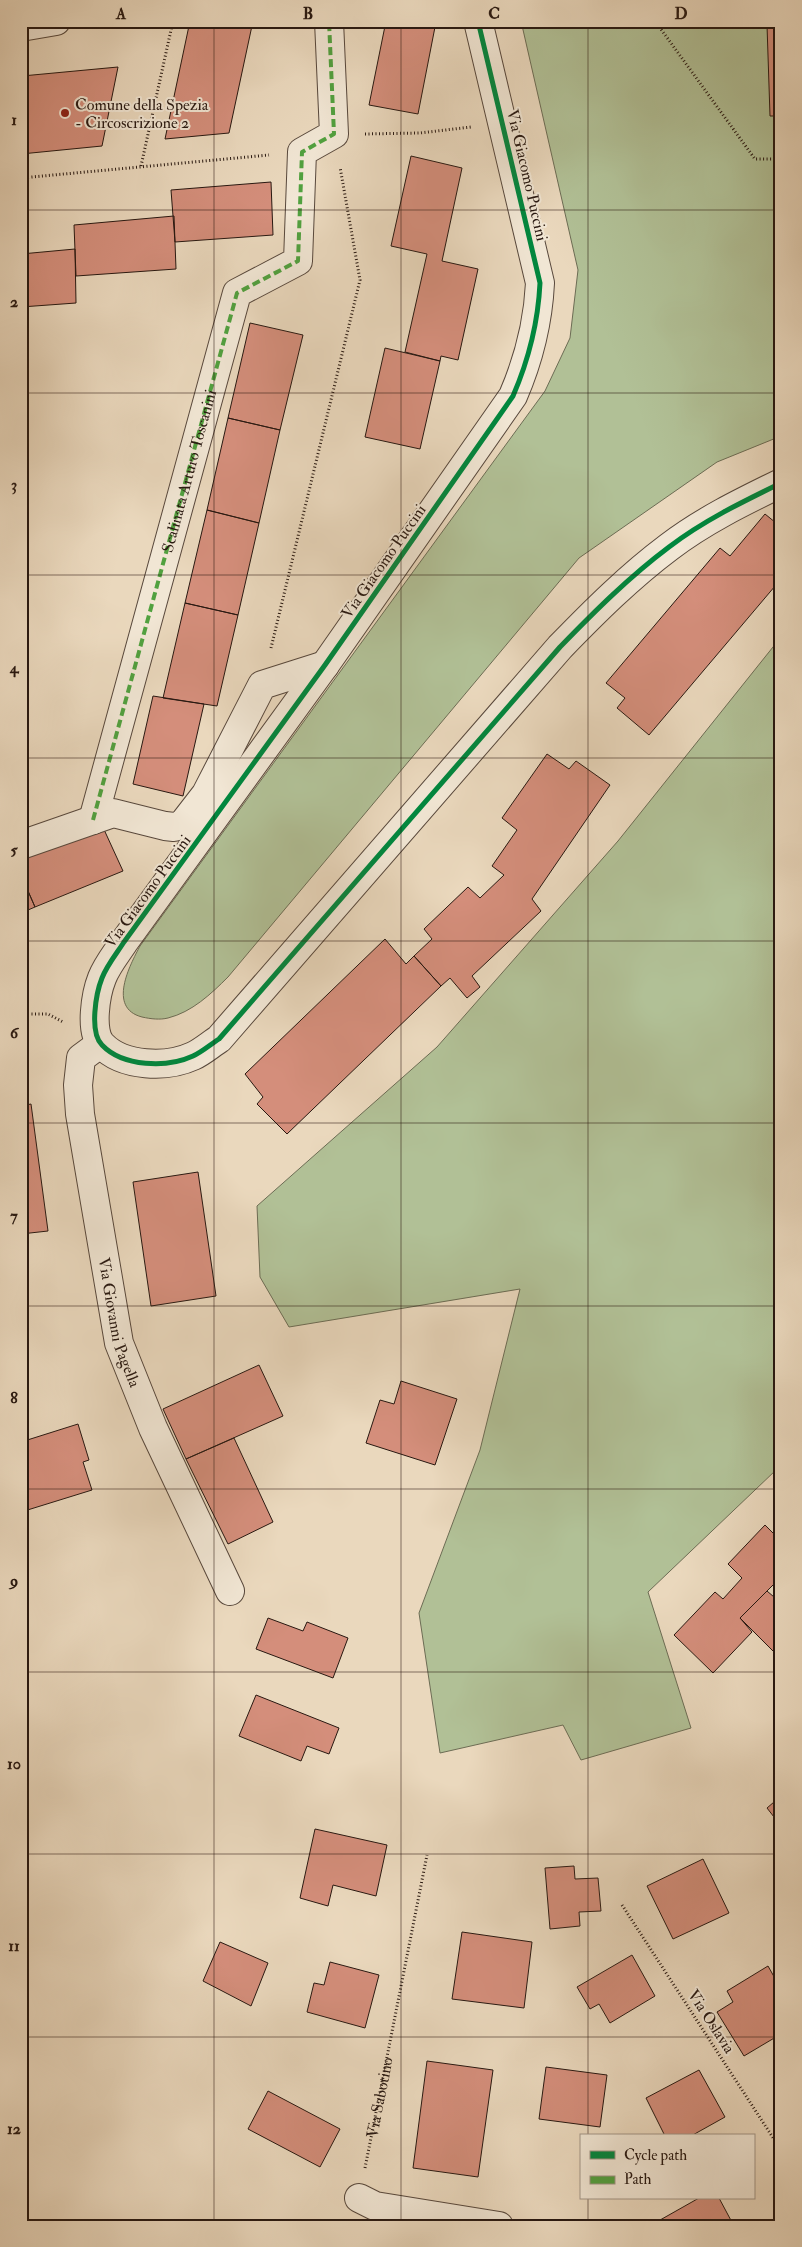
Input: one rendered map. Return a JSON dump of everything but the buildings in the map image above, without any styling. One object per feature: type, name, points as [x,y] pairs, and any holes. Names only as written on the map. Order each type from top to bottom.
[{"type":"street","points":[[21,27],[56,21]]},
{"type":"street","points":[[302,152],[334,134],[328,21]]},
{"type":"street","name":"Via Giacomo Puccini","points":[[100,1044],[94,1023],[96,999],[102,977],[124,942],[326,665],[513,396],[524,372],[534,339],[539,313],[540,284],[478,21]]},
{"type":"street","name":"Scalinata Arturo Toscanini","points":[[93,820],[237,293],[298,261],[302,152]]},
{"type":"street","points":[[100,1044],[112,1053],[144,1063],[167,1062],[193,1056],[219,1039],[553,655],[608,598],[669,547],[731,507],[781,483]]},
{"type":"street","points":[[21,844],[113,813],[165,826],[174,827],[182,825],[206,794],[262,685],[326,665]]},
{"type":"street","name":"Via Giovanni Pagella","points":[[100,1044],[82,1058],[78,1085],[80,1114],[119,1343],[127,1368],[153,1428],[230,1591]]},
{"type":"street","points":[[359,2198],[375,2206],[500,2226]]},
{"type":"path","points":[[141,166],[172,21]]},
{"type":"path","points":[[655,21],[755,159],[781,159]]},
{"type":"path","points":[[262,685],[360,280],[334,134],[420,133],[503,124]]},
{"type":"path","points":[[21,178],[302,152]]},
{"type":"green space","points":[[521,21],[781,21],[781,436],[717,462],[579,558],[228,977],[208,996],[193,1007],[177,1015],[165,1019],[142,1017],[131,1012],[123,996],[127,974],[140,946],[545,391],[570,338],[578,270]]},
{"type":"green space","points":[[781,637],[781,1474],[776,1470],[648,1592],[691,1728],[581,1760],[563,1725],[440,1753],[419,1613],[480,1450],[520,1289],[289,1327],[260,1277],[257,1206],[437,1047],[618,841]]},
{"type":"marked path","points":[[93,820],[237,293],[298,261],[302,152],[334,134],[329,21]]},
{"type":"cycle path","points":[[478,21],[540,283],[535,327],[519,382],[513,396],[325,665],[109,964],[100,985],[95,1012],[96,1031],[102,1045],[121,1058],[158,1064],[193,1056],[219,1039],[560,647],[612,595],[654,558],[695,529],[723,512],[781,483]]},
{"type":"place","name":"Comune della Spezia - Circoscrizione 2","points":[[65,113]]}]
